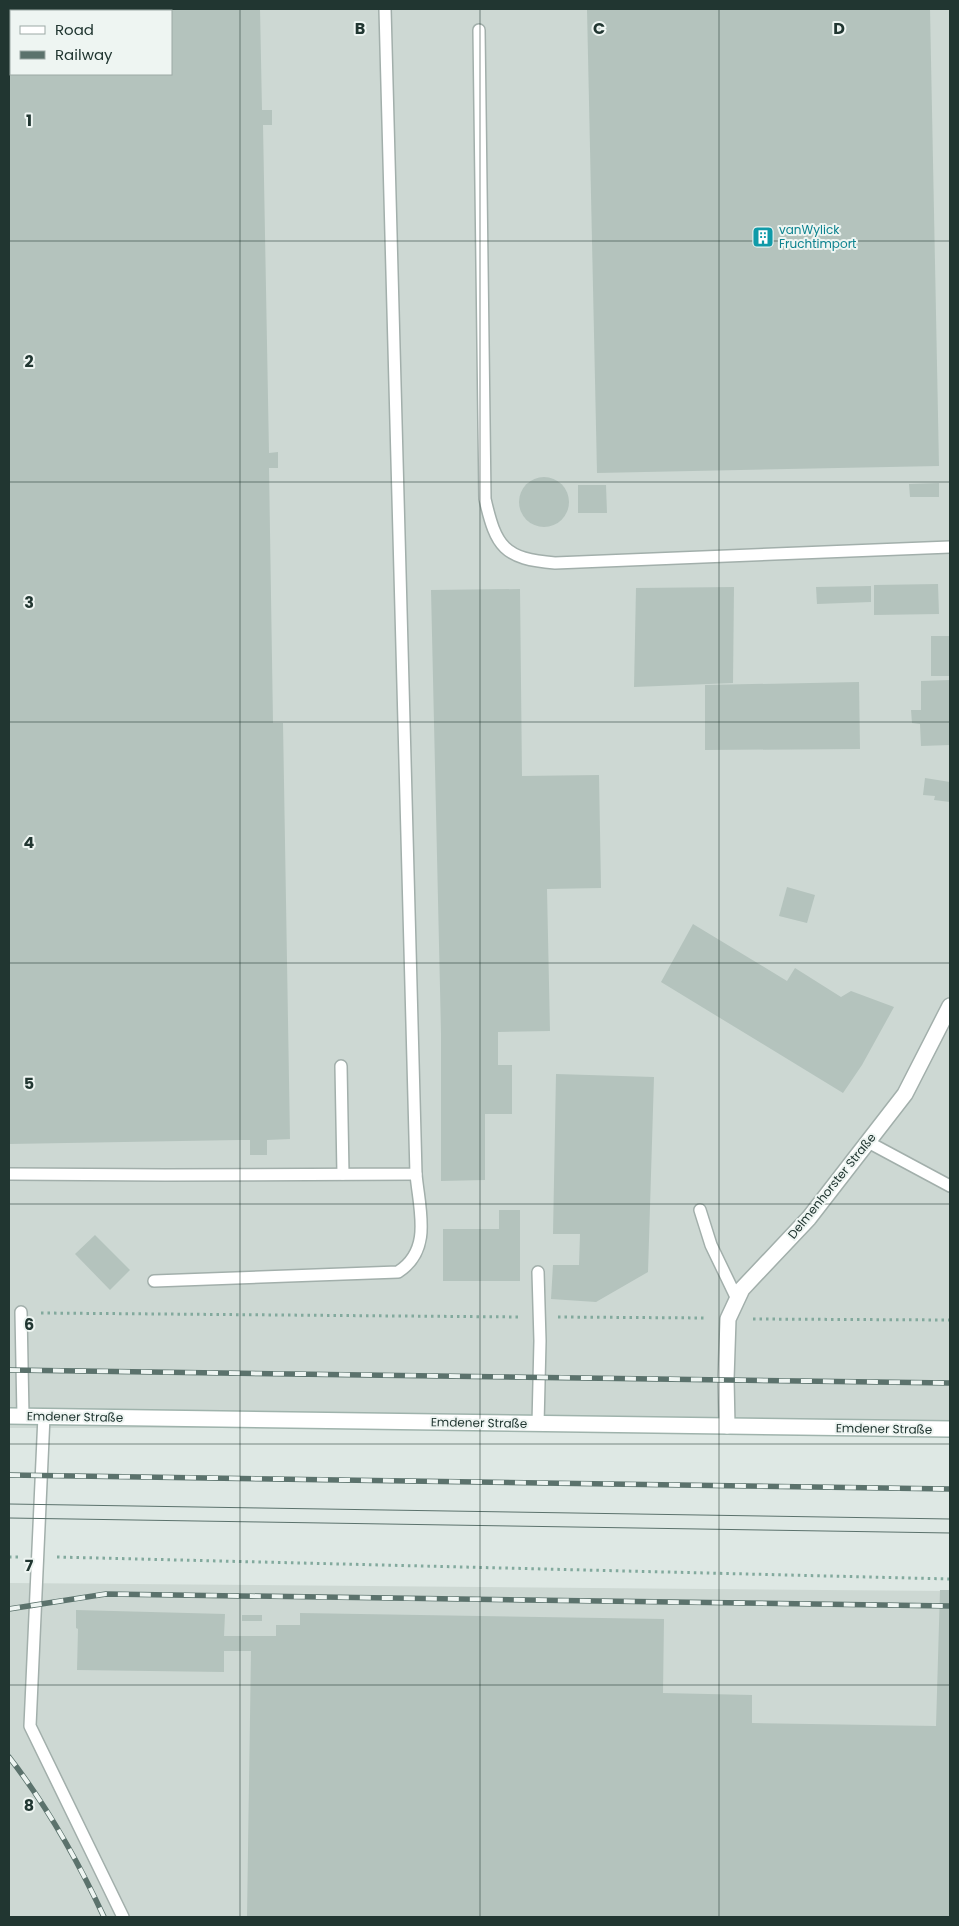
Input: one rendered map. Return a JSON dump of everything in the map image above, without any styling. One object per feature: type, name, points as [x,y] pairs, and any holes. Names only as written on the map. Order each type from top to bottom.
[{"type":"street","name":"Delmenhorster Straße","points":[[727,1426],[728,1318],[742,1289],[809,1218],[905,1094],[950,1006]]},
{"type":"street","name":"Emdener Straße","points":[[16,1416],[950,1429]]},
{"type":"lane","points":[[154,1281],[398,1272],[410,1265],[417,1255],[422,1240],[416,1174],[385,9]]},
{"type":"lane","points":[[479,30],[485,499],[491,525],[501,544],[514,556],[533,561],[554,563],[950,547]]},
{"type":"lane","points":[[341,1066],[343,1174]]},
{"type":"lane","points":[[868,1142],[950,1186]]},
{"type":"lane","points":[[9,1174],[165,1176],[416,1174]]},
{"type":"lane","points":[[700,1210],[710,1244],[737,1299]]},
{"type":"lane","points":[[538,1272],[538,1424]]},
{"type":"lane","points":[[16,1416],[21,1312]]},
{"type":"lane","points":[[44,1416],[30,1726],[123,1917]]},
{"type":"path","points":[[21,1312],[950,1320]]},
{"type":"path","points":[[9,1557],[950,1579]]},
{"type":"shaded area","points":[[9,9],[950,9],[950,1428],[9,1428]]},
{"type":"shaded area","points":[[9,1583],[950,1591],[950,1917],[9,1917]]},
{"type":"building","points":[[9,9],[260,9],[262,110],[272,110],[272,125],[263,125],[269,453],[278,452],[278,468],[269,468],[273,723],[283,723],[290,1139],[267,1140],[267,1155],[250,1155],[250,1140],[9,1144]]},
{"type":"building","name":"vanWylick Fruchtimport","points":[[587,9],[930,9],[939,466],[597,473]]},
{"type":"building","points":[[539,477],[549,477],[562,484],[569,497],[569,507],[562,520],[549,527],[539,527],[530,523],[523,516],[519,507],[519,497],[523,488],[530,481]]},
{"type":"building","points":[[939,483],[939,497],[910,497],[909,484]]},
{"type":"building","points":[[578,485],[606,485],[607,513],[578,513]]},
{"type":"building","points":[[938,584],[939,614],[874,615],[874,585]]},
{"type":"building","points":[[871,586],[871,602],[817,604],[816,587]]},
{"type":"building","points":[[734,587],[733,683],[634,687],[636,588]]},
{"type":"building","points":[[520,589],[522,776],[599,775],[601,888],[547,889],[550,1031],[498,1032],[498,1065],[512,1065],[512,1114],[485,1114],[485,1180],[441,1181],[441,1033],[431,590]]},
{"type":"building","points":[[931,636],[950,636],[950,676],[931,676]]},
{"type":"building","points":[[950,680],[950,745],[921,746],[920,724],[912,723],[911,710],[921,710],[921,681]]},
{"type":"building","points":[[859,682],[860,749],[705,750],[705,685]]},
{"type":"building","points":[[925,778],[950,782],[950,802],[934,800],[935,796],[923,795]]},
{"type":"building","points":[[787,887],[815,895],[807,923],[779,916]]},
{"type":"building","points":[[693,924],[787,981],[795,968],[841,997],[851,991],[894,1007],[862,1065],[843,1093],[661,982]]},
{"type":"building","points":[[556,1074],[654,1077],[648,1272],[596,1302],[551,1299],[553,1265],[579,1265],[580,1234],[553,1234]]},
{"type":"building","points":[[499,1210],[520,1210],[520,1281],[443,1281],[443,1229],[499,1229]]},
{"type":"building","points":[[95,1235],[130,1270],[110,1290],[75,1254]]},
{"type":"building","points":[[940,1590],[950,1590],[950,1917],[247,1917],[251,1651],[224,1651],[224,1672],[77,1670],[78,1629],[76,1628],[76,1610],[225,1614],[224,1636],[276,1636],[276,1625],[300,1625],[300,1613],[664,1619],[663,1693],[752,1695],[752,1723],[936,1726]]},
{"type":"building","points":[[242,1615],[262,1615],[262,1621],[242,1621]]},
{"type":"tram line","points":[[9,1504],[950,1519]]},
{"type":"tram line","points":[[9,1518],[950,1533]]},
{"type":"railway","points":[[9,1370],[950,1383]]},
{"type":"railway","points":[[9,1475],[950,1489]]},
{"type":"railway","points":[[9,1609],[106,1594],[950,1606]]},
{"type":"railway","points":[[9,1757],[61,1834],[84,1875],[104,1917]]},
{"type":"place","name":"vanWylick Fruchtimport","points":[[763,237]]}]
